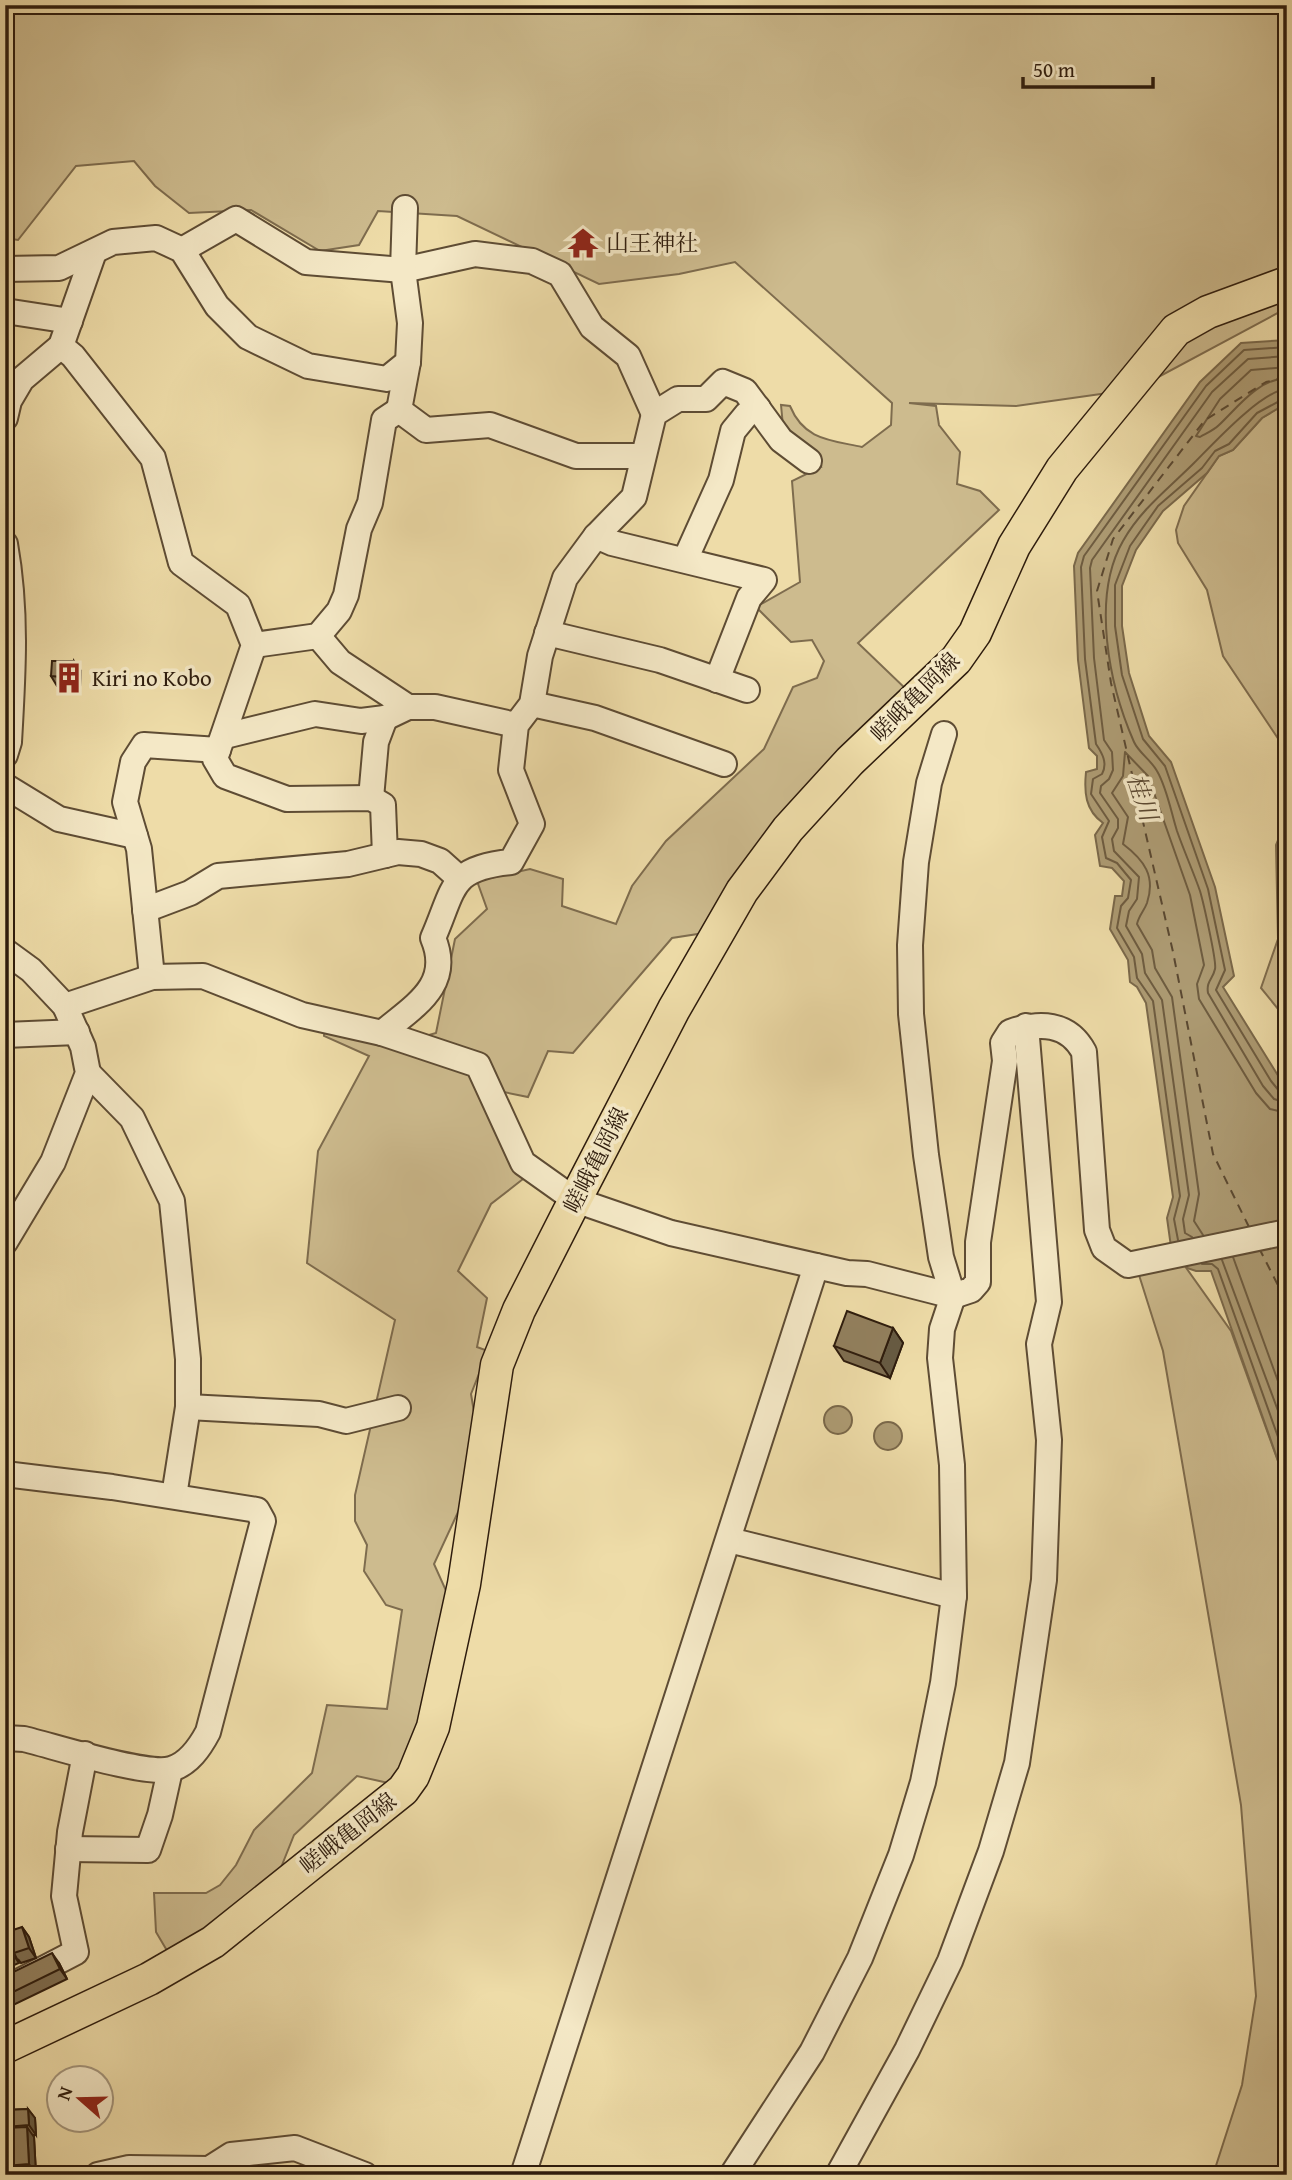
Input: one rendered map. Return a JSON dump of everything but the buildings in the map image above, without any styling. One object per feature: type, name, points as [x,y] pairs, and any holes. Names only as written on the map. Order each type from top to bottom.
[{"type":"main road","name":"嵯峨亀岡線","points":[[5,2047],[149,1979],[213,1942],[403,1790],[413,1776],[433,1727],[464,1584],[498,1365],[519,1310],[575,1200],[674,1009],[742,891],[788,829],[841,770],[956,660],[975,633],[1014,546],[1062,469],[1175,330],[1208,312],[1287,283]]},
{"type":"street","points":[[254,645],[318,636],[339,611],[346,595],[359,529],[370,503],[384,420],[399,410],[408,362],[410,323],[403,270],[405,208]]},
{"type":"street","points":[[182,250],[236,219],[306,262],[403,270],[475,254],[532,261],[560,274],[592,327],[628,356],[654,414],[634,497],[596,536],[565,578],[547,634],[532,704],[516,725],[511,770],[532,824],[511,862],[477,867],[459,878],[433,938],[441,958],[435,980],[422,1000],[382,1033]]},
{"type":"street","points":[[5,269],[60,268],[113,242],[156,237],[182,250],[217,306],[248,337],[308,366],[340,374],[387,379],[408,362]]},
{"type":"street","points":[[5,418],[9,401],[22,379],[61,346],[94,252]]},
{"type":"street","points":[[5,311],[70,321]]},
{"type":"street","points":[[61,346],[73,356],[153,458],[181,563],[238,605],[254,645],[215,759],[225,776],[288,799],[371,798],[383,805],[385,855]]},
{"type":"street","points":[[654,414],[678,399],[706,399],[723,382],[745,391],[781,440],[809,461]]},
{"type":"street","points":[[685,561],[722,480],[733,432],[747,414],[758,408]]},
{"type":"street","points":[[399,410],[426,430],[490,425],[576,456],[642,456]]},
{"type":"street","points":[[596,536],[764,580],[749,598],[718,680]]},
{"type":"street","points":[[5,544],[13,591],[15,636],[9,742],[5,755]]},
{"type":"street","points":[[547,634],[660,660],[747,690]]},
{"type":"street","points":[[318,636],[340,662],[408,707]]},
{"type":"street","points":[[532,704],[595,718],[724,764]]},
{"type":"street","points":[[152,977],[135,836],[125,802],[133,762],[144,745],[221,743],[315,714],[361,721],[385,718],[408,707],[435,707],[516,725]]},
{"type":"street","points":[[371,798],[376,742],[385,718]]},
{"type":"street","points":[[732,2175],[812,2052],[860,1958],[884,1899],[923,1782],[943,1683],[954,1595],[952,1465],[940,1359],[942,1329],[953,1296],[941,1257],[926,1155],[911,1014],[910,972],[916,862],[929,783],[944,734]]},
{"type":"street","points":[[5,786],[59,819],[135,836]]},
{"type":"street","points":[[145,910],[190,894],[218,876],[348,864],[398,852],[421,854],[440,861],[459,878]]},
{"type":"street","points":[[5,951],[31,970],[65,1006],[77,1032],[88,1073],[132,1118],[172,1201],[186,1321],[188,1407],[174,1496]]},
{"type":"street","points":[[65,1006],[152,977],[203,976],[302,1015],[382,1033],[478,1066],[523,1163],[575,1200],[671,1233],[816,1266],[867,1274],[953,1296],[971,1290],[978,1282],[978,1242],[1005,1062],[1003,1043],[1010,1032],[1026,1026],[1051,1025],[1078,1041],[1084,1052],[1097,1230],[1104,1248],[1115,1258],[1128,1265],[1287,1232]]},
{"type":"street","points":[[838,2175],[907,2050],[950,1961],[991,1851],[1017,1763],[1044,1580],[1049,1440],[1039,1344],[1049,1302],[1026,1026]]},
{"type":"street","points":[[5,1035],[77,1032]]},
{"type":"street","points":[[5,1242],[15,1203],[52,1162],[88,1073]]},
{"type":"street","points":[[523,2175],[816,1266]]},
{"type":"street","points":[[188,1407],[319,1414],[346,1420],[398,1408]]},
{"type":"street","points":[[5,1474],[174,1496],[257,1510],[263,1521],[208,1732],[199,1748],[186,1762],[170,1770],[144,1768],[24,1739],[5,1738]]},
{"type":"street","points":[[729,1541],[954,1595]]},
{"type":"street","points":[[5,1989],[76,1952],[64,1896],[68,1849],[85,1754]]},
{"type":"street","points":[[68,1849],[148,1850],[160,1815],[170,1770]]},
{"type":"street","points":[[98,2175],[129,2168],[209,2169],[231,2155],[295,2148],[365,2175]]},
{"type":"shaded area","points":[[5,5],[1287,5],[1287,308],[1136,389],[1016,406],[909,403],[936,406],[939,425],[960,452],[957,484],[980,491],[999,510],[858,643],[907,690],[704,933],[672,938],[573,1053],[548,1051],[528,1097],[484,1088],[523,1179],[491,1204],[458,1271],[487,1298],[477,1347],[488,1351],[471,1394],[475,1418],[459,1510],[434,1564],[448,1595],[423,1718],[393,1784],[357,1776],[294,1835],[280,1870],[188,1946],[169,1954],[156,1932],[154,1893],[206,1893],[220,1885],[236,1865],[254,1830],[312,1773],[327,1705],[387,1709],[402,1610],[386,1605],[364,1571],[367,1545],[355,1521],[355,1495],[395,1320],[307,1263],[318,1151],[369,1056],[324,1036],[325,1025],[394,1045],[436,1033],[455,939],[487,909],[477,881],[530,869],[563,879],[562,906],[616,924],[632,886],[666,841],[764,749],[793,687],[817,678],[824,661],[812,640],[791,642],[756,607],[800,582],[792,481],[821,467],[783,426],[781,405],[790,406],[803,426],[819,437],[862,447],[891,425],[892,403],[735,262],[679,274],[599,284],[457,216],[378,211],[359,245],[320,251],[251,210],[189,213],[155,186],[134,161],[76,166],[18,240],[5,238]]},
{"type":"shaded area","points":[[1287,403],[1287,752],[1223,656],[1207,590],[1178,543],[1176,530],[1184,506],[1219,456],[1233,450],[1262,418]]},
{"type":"shaded area","points":[[1287,819],[1287,1020],[1261,988],[1278,939],[1276,845]]},
{"type":"shaded area","points":[[1182,1262],[1231,1331],[1287,1486],[1287,2133],[1279,2175],[1213,2175],[1242,2085],[1256,1996],[1241,1805],[1163,1351],[1139,1275]]},
{"type":"water","name":"桂川","points":[[1287,340],[1287,403],[1262,418],[1233,450],[1219,456],[1207,473],[1163,511],[1136,550],[1122,586],[1122,626],[1129,673],[1149,736],[1171,762],[1215,887],[1234,976],[1223,987],[1287,1090],[1287,1486],[1211,1271],[1187,1268],[1182,1249],[1171,1247],[1167,1218],[1173,1197],[1146,1003],[1137,987],[1130,982],[1128,960],[1110,929],[1115,896],[1122,896],[1124,881],[1112,868],[1100,866],[1095,835],[1103,823],[1089,806],[1085,787],[1086,772],[1097,769],[1097,756],[1089,748],[1078,660],[1074,566],[1078,553],[1200,382],[1241,343]]},
{"type":"water","points":[[838,1406],[848,1410],[852,1420],[848,1430],[838,1434],[828,1430],[824,1420],[828,1410]]},
{"type":"water","points":[[888,1422],[898,1426],[902,1436],[898,1446],[888,1450],[878,1446],[874,1436],[878,1426]]},
{"type":"ferry route","points":[[1249,1227],[1213,1154],[1173,952],[1111,683],[1097,591],[1113,539],[1205,420],[1266,382],[1287,377]]},
{"type":"ferry route","points":[[1259,1248],[1287,1303]]},
{"type":"place","name":"山王神社","points":[[583,243]]},
{"type":"place","name":"Kiri no Kobo","points":[[69,678]]}]
